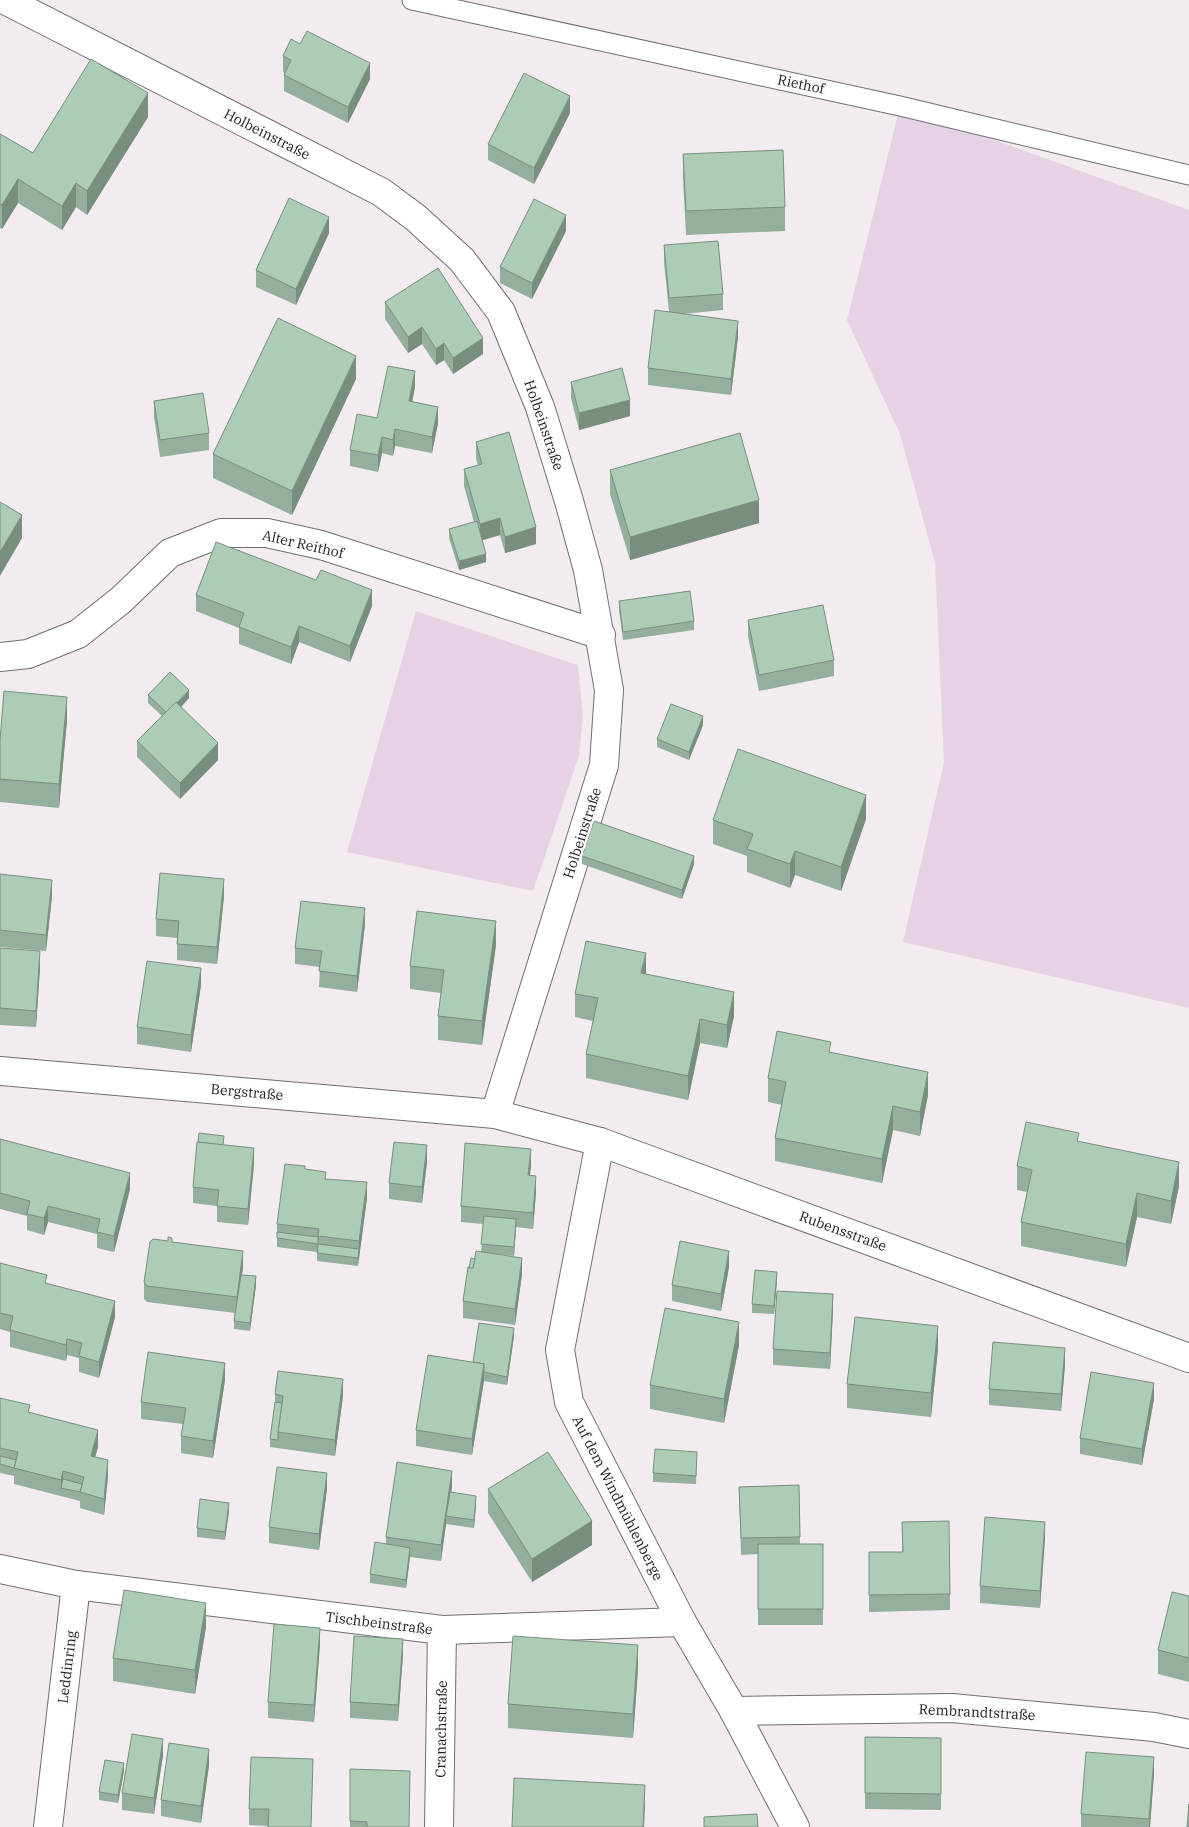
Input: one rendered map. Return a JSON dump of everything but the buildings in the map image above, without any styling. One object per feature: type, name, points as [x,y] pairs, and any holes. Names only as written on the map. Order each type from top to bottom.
[{"type":"street","name":"Holbeinstraße","points":[[5,0],[381,192],[416,218],[462,260],[501,312],[540,406],[586,562],[601,635],[609,690],[604,765],[494,1114]]},
{"type":"street","name":"Alter Reithof","points":[[0,657],[28,654],[78,634],[121,600],[170,553],[221,533],[267,533],[321,545],[601,635]]},
{"type":"street","name":"Bergstraße","points":[[0,1071],[494,1114]]},
{"type":"street","name":"Rubensstraße","points":[[494,1114],[600,1142],[1189,1358]]},
{"type":"street","name":"Auf dem Windmühlenberge","points":[[600,1142],[560,1350],[569,1402],[682,1622],[734,1711],[795,1827]]},
{"type":"street","points":[[0,1569],[76,1585]]},
{"type":"street","name":"Tischbeinstraße","points":[[76,1585],[442,1630],[682,1622]]},
{"type":"street","name":"Leddinring","points":[[48,1827],[76,1585]]},
{"type":"street","name":"Cranachstraße","points":[[439,1827],[442,1630]]},
{"type":"street","name":"Rembrandtstraße","points":[[734,1711],[952,1708],[1154,1727],[1189,1734]]},
{"type":"lane","name":"Riethof","points":[[412,0],[900,106],[1189,175]]},
{"type":"shaded area","points":[[900,106],[1189,210],[1189,1008],[903,942],[944,762],[935,563],[900,434],[847,320]]},
{"type":"shaded area","points":[[416,611],[578,665],[583,716],[579,756],[533,891],[347,852]]}]
